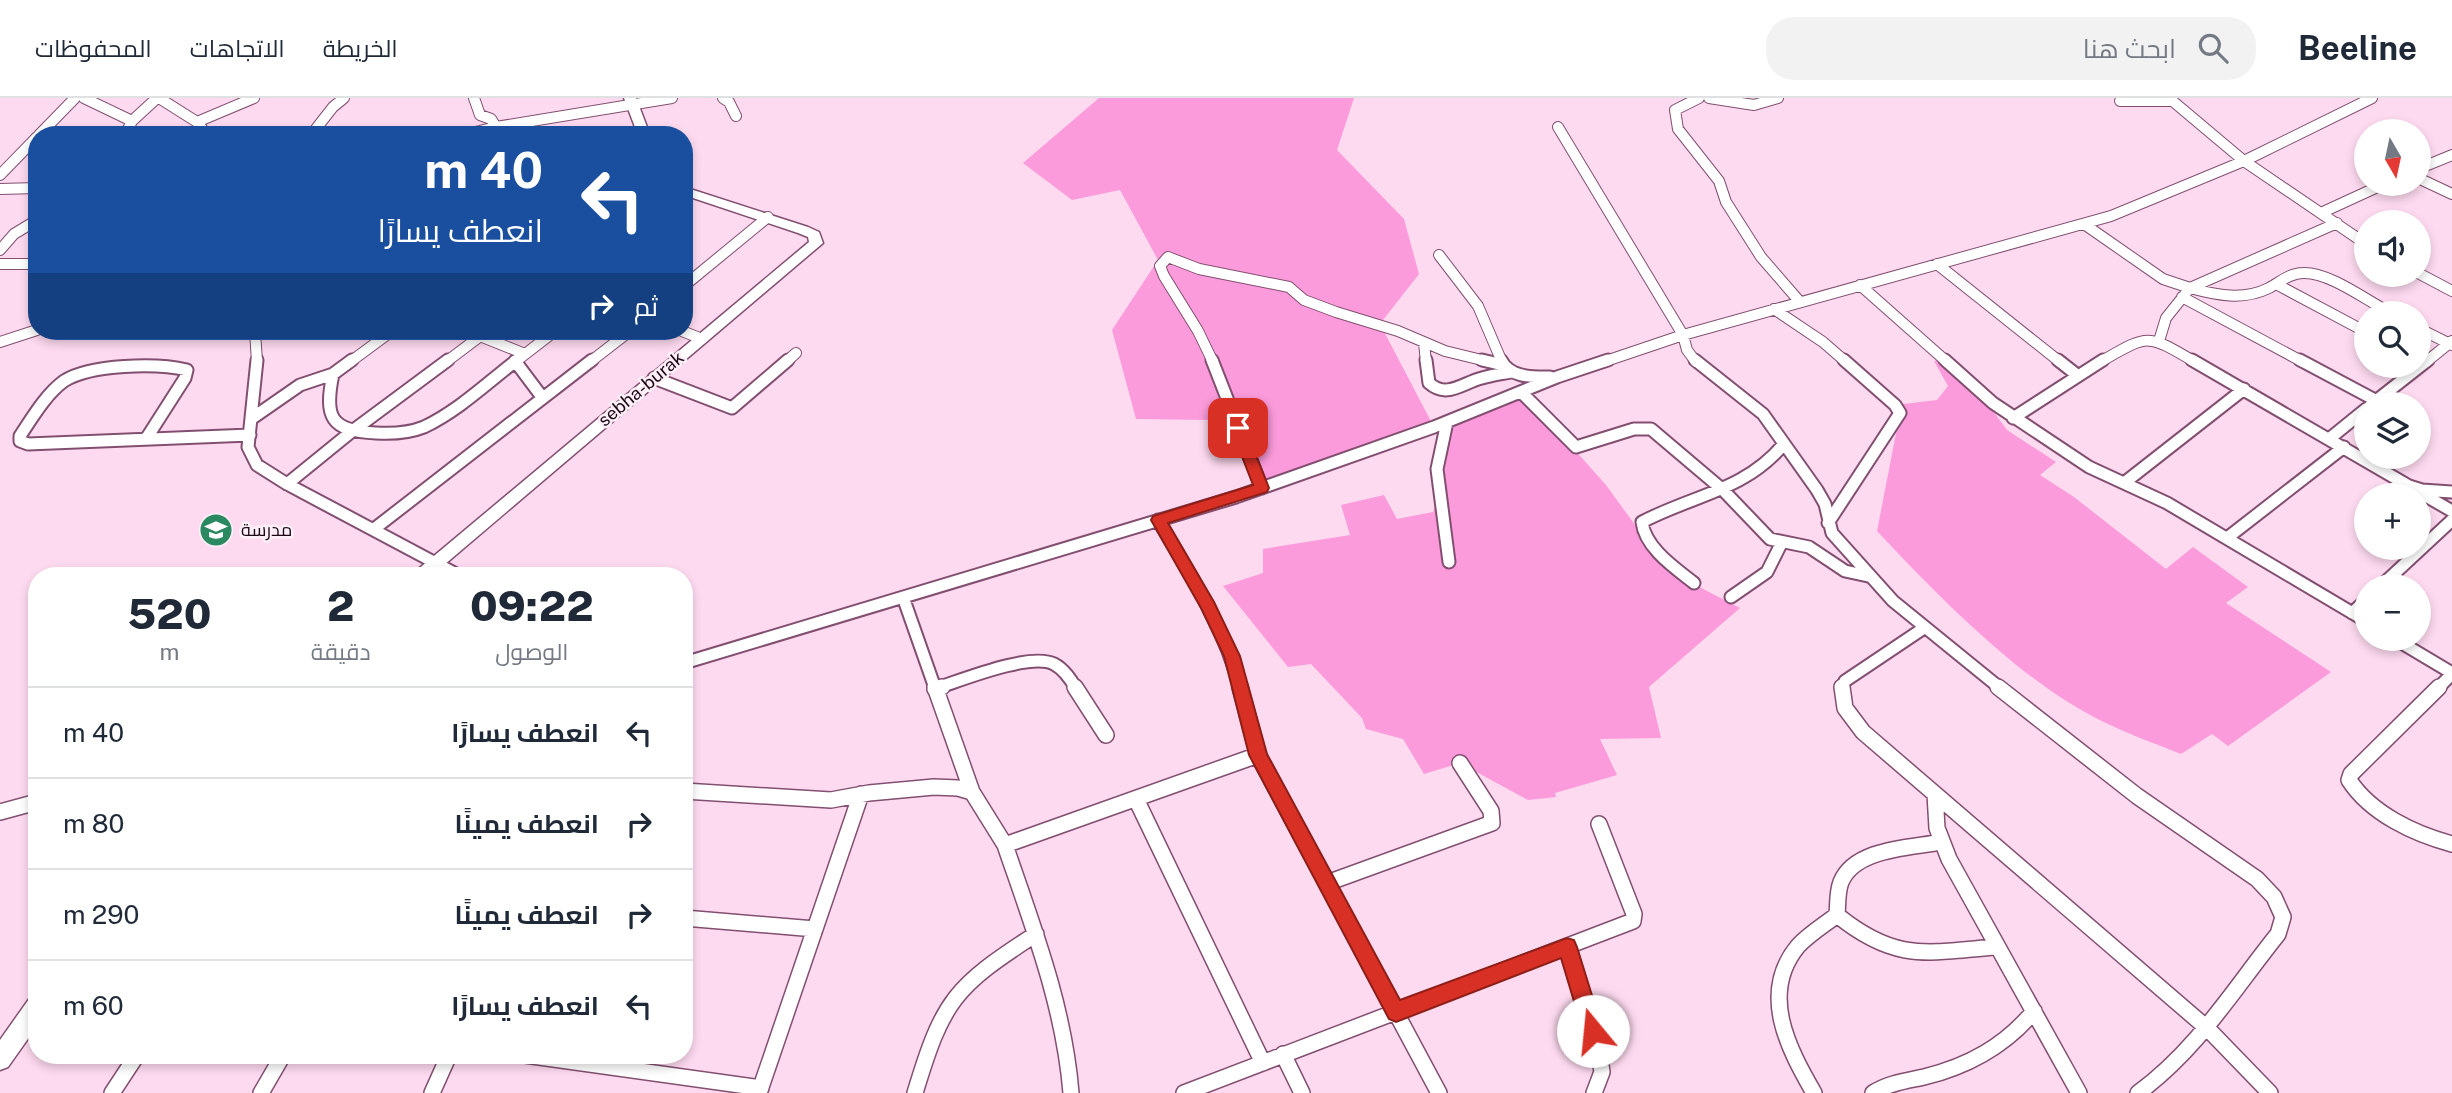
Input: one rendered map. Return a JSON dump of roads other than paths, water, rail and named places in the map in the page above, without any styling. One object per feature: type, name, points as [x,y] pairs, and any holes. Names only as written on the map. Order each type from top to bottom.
[{"type":"main road","points":[[632,102],[641,126]]},
{"type":"main road","name":"sebha-burak","points":[[429,567],[815,245],[814,234],[693,194]]},
{"type":"main road","points":[[0,1059],[28,1020]]},
{"type":"street","points":[[48,126],[75,98]]},
{"type":"street","points":[[83,98],[132,121]]},
{"type":"street","points":[[130,126],[158,98],[200,126]]},
{"type":"street","points":[[197,122],[254,98]]},
{"type":"street","points":[[318,126],[344,98]]},
{"type":"street","points":[[474,98],[480,115],[491,119],[495,126]]},
{"type":"street","points":[[501,126],[632,102],[673,98]]},
{"type":"street","points":[[723,98],[729,102],[736,116]]},
{"type":"street","points":[[1699,98],[1675,110],[1676,125],[1719,181],[1726,202],[1761,257],[1800,302]]},
{"type":"street","points":[[1709,98],[1742,105],[1768,103],[1778,98]]},
{"type":"street","points":[[693,660],[1262,488],[1447,422],[1558,377],[1683,335],[2111,216],[2244,162],[2372,98]]},
{"type":"street","points":[[2120,101],[2170,99],[2244,162],[2323,212],[2354,235]]},
{"type":"street","points":[[1558,127],[1683,335],[1693,359],[1759,410],[1817,490],[1825,504],[1828,523],[1835,536],[1868,576],[1924,628],[2137,796],[2268,889],[2278,904],[2284,921],[2278,934],[2207,1029],[2165,1072],[2138,1093]]},
{"type":"street","points":[[0,175],[28,146]]},
{"type":"street","points":[[2431,164],[2452,155]]},
{"type":"street","points":[[2431,184],[2452,194]]},
{"type":"street","points":[[0,189],[28,188]]},
{"type":"street","points":[[2323,212],[2358,196]]},
{"type":"street","points":[[693,279],[768,217]]},
{"type":"street","points":[[2159,341],[2166,318],[2190,288],[2337,223]]},
{"type":"street","points":[[2084,224],[2163,279],[2190,288],[2221,296],[2245,296],[2276,284],[2287,275],[2306,272],[2368,301]]},
{"type":"street","points":[[0,250],[14,234],[28,225]]},
{"type":"street","points":[[1438,255],[1478,306],[1507,368]]},
{"type":"street","points":[[1262,488],[1203,341],[1182,304],[1165,284],[1160,266],[1168,257],[1199,269],[1289,288],[1304,300],[1389,328],[1455,354],[1507,368],[1529,378],[1558,377]]},
{"type":"street","points":[[0,264],[28,264]]},
{"type":"street","points":[[1937,264],[2077,375]]},
{"type":"street","points":[[2431,280],[2452,291]]},
{"type":"street","points":[[2276,284],[2354,326]]},
{"type":"street","points":[[1860,285],[2013,418],[2089,467],[2167,503],[2352,613]]},
{"type":"street","points":[[2182,297],[2356,392]]},
{"type":"street","points":[[1774,309],[1824,342],[1895,405],[1900,413],[1828,523]]},
{"type":"street","points":[[0,342],[28,333]]},
{"type":"street","points":[[2431,334],[2451,343]]},
{"type":"street","points":[[693,335],[702,338]]},
{"type":"street","points":[[256,340],[249,453],[252,460],[287,484],[444,567]]},
{"type":"street","points":[[251,419],[304,382],[332,374],[379,340]]},
{"type":"street","points":[[287,484],[351,432],[475,340]]},
{"type":"street","points":[[498,340],[525,354]]},
{"type":"street","points":[[332,374],[328,394],[331,413],[340,426],[351,432],[394,434],[430,424],[543,340]]},
{"type":"street","points":[[374,529],[618,340]]},
{"type":"street","points":[[2013,418],[2077,375],[2138,340],[2159,341],[2404,483]]},
{"type":"street","points":[[1424,343],[1429,383],[1437,390],[1449,391],[1507,368]]},
{"type":"street","points":[[2431,355],[2451,343]]},
{"type":"street","points":[[654,378],[732,408],[796,353]]},
{"type":"street","points":[[515,361],[542,397]]},
{"type":"street","points":[[146,439],[185,378],[187,370],[180,367],[138,368],[78,375],[64,381],[20,436],[20,442],[28,444],[250,435]]},
{"type":"street","points":[[2386,392],[2402,378]]},
{"type":"street","points":[[2124,483],[2244,389]]},
{"type":"street","points":[[1521,392],[1548,416],[1576,447],[1583,447],[1639,427],[1651,429],[1723,490],[1766,536],[1781,544],[1809,547],[1845,571],[1868,576]]},
{"type":"street","points":[[2329,439],[2354,419]]},
{"type":"street","points":[[1447,422],[1437,469],[1449,562]]},
{"type":"street","points":[[1694,583],[1669,564],[1642,531],[1642,522],[1723,490],[1758,472],[1783,445]]},
{"type":"street","points":[[2227,538],[2343,447]]},
{"type":"street","points":[[2431,491],[2452,492]]},
{"type":"street","points":[[2431,498],[2452,510]]},
{"type":"street","points":[[1158,520],[1209,607],[1232,656],[1258,755],[1439,1093]]},
{"type":"street","points":[[2394,574],[2452,520]]},
{"type":"street","points":[[1731,597],[1767,572],[1781,544]]},
{"type":"street","points":[[903,597],[972,792],[1005,845],[1036,934],[1062,1023],[1072,1093]]},
{"type":"street","points":[[1924,628],[1849,677],[1841,687],[1841,694],[1858,727],[2207,1029],[2270,1093]]},
{"type":"street","points":[[2415,651],[2452,673],[2351,774],[2349,780],[2358,794],[2416,835],[2452,844]]},
{"type":"street","points":[[935,689],[1033,660],[1051,662],[1058,666],[1072,684],[1106,735]]},
{"type":"street","points":[[1005,845],[1258,755]]},
{"type":"street","points":[[1327,883],[1492,823],[1491,811],[1460,763]]},
{"type":"street","points":[[693,792],[819,800],[934,787],[958,788],[972,792]]},
{"type":"street","points":[[629,1064],[760,1090],[861,794]]},
{"type":"street","points":[[1935,794],[1935,816],[1941,842],[1995,947],[2079,1093]]},
{"type":"street","points":[[1136,799],[1263,1063]]},
{"type":"street","points":[[0,812],[28,805]]},
{"type":"street","points":[[1184,1093],[1629,923],[1634,918],[1599,824]]},
{"type":"street","points":[[1814,1093],[1787,1042],[1778,1011],[1777,991],[1788,960],[1800,944],[1837,915],[1840,883],[1847,869],[1860,860],[1941,842]]},
{"type":"street","points":[[1837,915],[1868,940],[1894,951],[1913,953],[1995,947]]},
{"type":"street","points":[[693,919],[815,929]]},
{"type":"street","points":[[915,1093],[934,1036],[948,1006],[980,972],[1036,934]]},
{"type":"street","points":[[1567,947],[1600,1059],[1602,1072],[1594,1093]]},
{"type":"street","points":[[1873,1093],[1885,1086],[1973,1062],[1998,1048],[2021,1030],[2034,1012]]},
{"type":"street","points":[[1283,1054],[1302,1093]]},
{"type":"street","points":[[112,1093],[130,1064]]},
{"type":"street","points":[[261,1093],[278,1064]]},
{"type":"street","points":[[432,1093],[445,1064]]},
{"type":"place","name":"مدرسة","points":[[216,530]]}]
